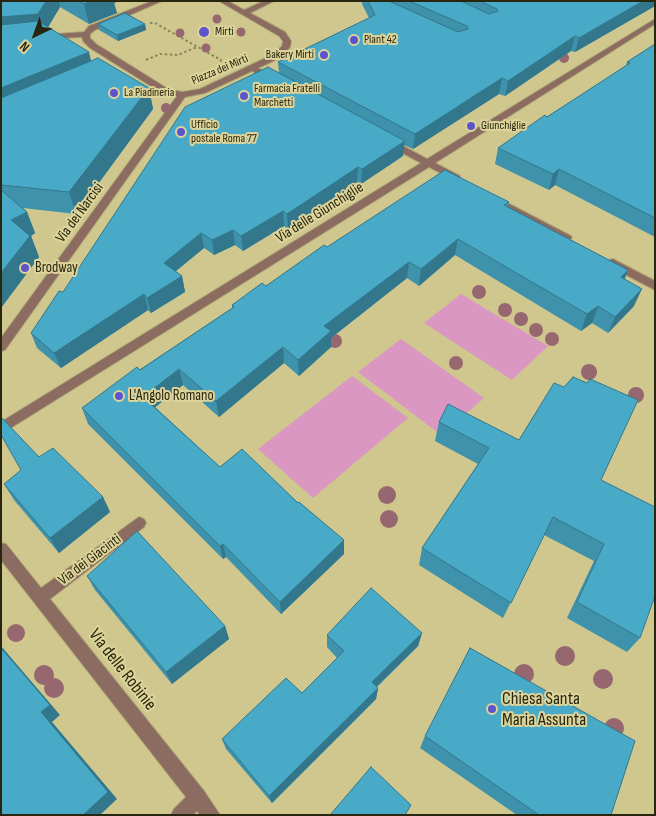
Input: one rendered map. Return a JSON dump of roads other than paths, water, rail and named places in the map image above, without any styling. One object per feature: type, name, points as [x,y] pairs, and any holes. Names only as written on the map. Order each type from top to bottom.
[{"type":"street","points":[[133,1],[144,7]]},
{"type":"street","points":[[30,38],[86,34],[92,28],[159,1]]},
{"type":"street","name":"Piazza dei Mirti","points":[[86,34],[86,39],[90,44],[120,67],[165,91],[182,95],[202,91],[281,54],[286,47],[287,41],[278,31],[222,1]]},
{"type":"street","points":[[244,13],[271,1]]},
{"type":"street","name":"Via delle Giunchiglie","points":[[1,430],[655,20]]},
{"type":"street","points":[[252,68],[283,85]]},
{"type":"street","name":"Via dei Narcisi","points":[[1,347],[182,95]]},
{"type":"street","points":[[376,135],[467,184]]},
{"type":"street","points":[[484,193],[578,244]]},
{"type":"street","points":[[604,258],[655,286]]},
{"type":"street","name":"Via dei Giacinti","points":[[40,598],[140,523]]},
{"type":"street","name":"Via delle Robinie","points":[[1,549],[211,815]]},
{"type":"street","points":[[180,815],[198,797]]},
{"type":"place","name":"Mirti","points":[[204,32]]},
{"type":"place","name":"Plant 42","points":[[354,40]]},
{"type":"place","name":"Bakery Mirti","points":[[324,55]]},
{"type":"place","name":"La Piadineria","points":[[114,93]]},
{"type":"place","name":"Farmacia Fratelli Marchetti","points":[[244,96]]},
{"type":"place","name":"Giunchiglie","points":[[471,126]]},
{"type":"place","name":"Ufficio postale Roma 77","points":[[181,132]]},
{"type":"place","name":"Brodway","points":[[25,268]]},
{"type":"place","name":"L'Angolo Romano","points":[[119,396]]},
{"type":"place","name":"Chiesa Santa Maria Assunta","points":[[492,709]]}]
